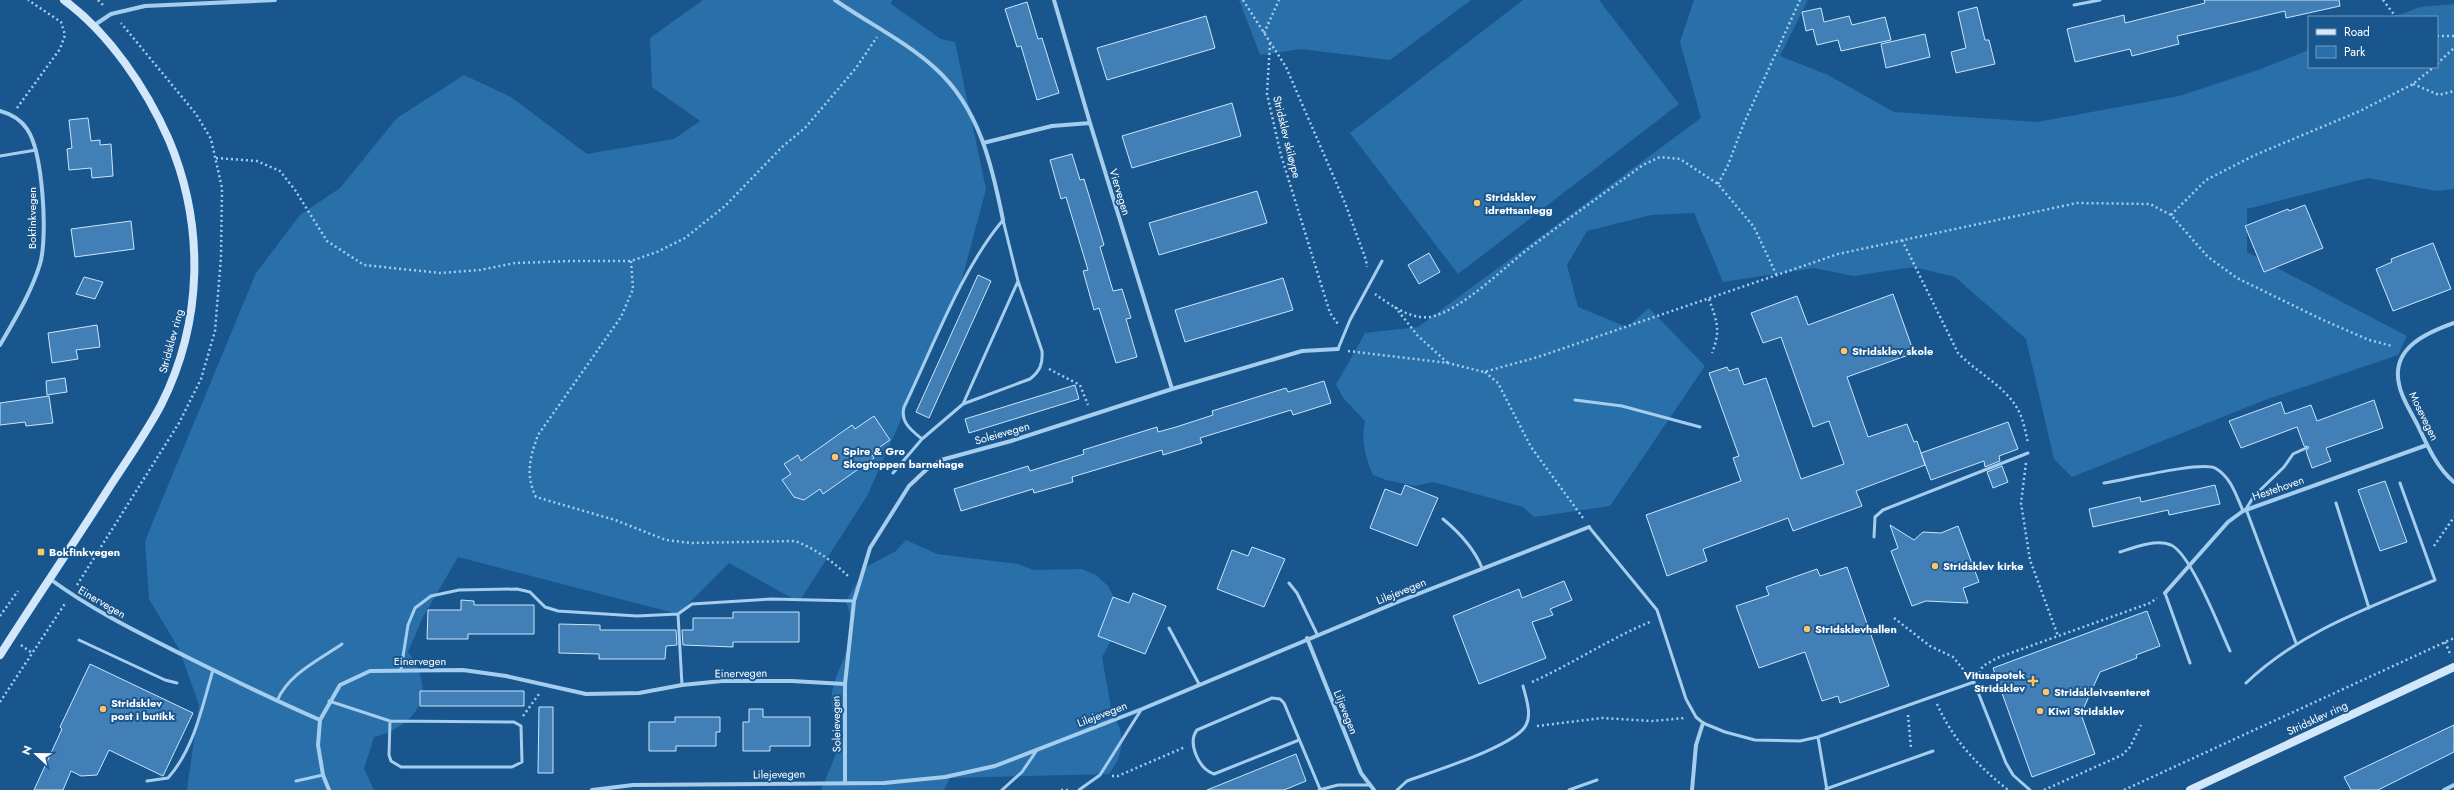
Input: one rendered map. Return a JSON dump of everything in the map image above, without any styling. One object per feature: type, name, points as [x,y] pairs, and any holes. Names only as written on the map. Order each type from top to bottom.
[{"type":"street","name":"Stridsklev ring","points":[[0,655],[160,405],[181,354],[189,325],[194,289],[194,237],[190,210],[176,156],[164,128],[143,92],[109,44],[93,26],[64,0]]},
{"type":"street","points":[[93,26],[112,14],[145,6],[275,0]]},
{"type":"street","points":[[835,0],[882,30],[936,69],[960,95],[973,117],[983,142],[994,176],[1003,220]]},
{"type":"street","name":"Viervegen","points":[[1054,0],[1090,123],[1172,389]]},
{"type":"street","points":[[0,111],[12,115]]},
{"type":"street","name":"Bokfinkvegen","points":[[0,345],[33,285],[41,261],[43,230],[40,173],[36,150],[27,129],[12,115]]},
{"type":"street","points":[[983,142],[1052,126],[1090,123]]},
{"type":"street","name":"Mosevegen","points":[[2454,323],[2421,336],[2405,352],[2397,372],[2399,385],[2427,445],[2445,474],[2454,482]]},
{"type":"street","name":"Soleievegen","points":[[846,783],[844,684],[854,601],[858,585],[870,548],[888,516],[909,486],[927,469],[941,460],[1011,441],[1172,389],[1302,351],[1338,349]]},
{"type":"street","name":"Hestehoven","points":[[2165,593],[2189,564],[2228,522],[2244,510],[2427,445]]},
{"type":"street","name":"Lilejevegen","points":[[592,790],[633,785],[884,783],[945,777],[996,766],[1142,708],[1307,638],[1589,526]]},
{"type":"street","name":"Einervegen","points":[[50,579],[71,594],[134,631],[277,701],[320,720],[329,701],[340,685],[352,678],[370,671],[401,669],[463,670],[506,676],[586,694],[639,694],[682,685],[722,681],[792,681],[844,684]]},
{"type":"street","name":"Liljevegen","points":[[1307,638],[1361,773],[1374,790]]},
{"type":"street","name":"Stridsklev ring","points":[[2190,790],[2454,667]]},
{"type":"street","points":[[320,720],[318,745],[323,774],[329,790]]},
{"type":"street","points":[[1692,790],[1696,745],[1703,723]]},
{"type":"street","points":[[2444,790],[2454,785]]},
{"type":"lane","points":[[2074,5],[2100,0]]},
{"type":"lane","points":[[0,156],[36,150]]},
{"type":"lane","points":[[893,473],[922,439],[963,404],[1030,380],[1041,366],[1042,351],[1018,281],[1003,220]]},
{"type":"lane","points":[[922,439],[905,422],[902,415],[904,407],[969,270],[986,240],[1003,220]]},
{"type":"lane","points":[[1338,349],[1382,261]]},
{"type":"lane","points":[[963,404],[1018,281]]},
{"type":"lane","points":[[1575,400],[1622,406],[1700,427]]},
{"type":"lane","points":[[2244,510],[2254,496],[2284,467],[2293,454],[2306,448]]},
{"type":"lane","points":[[1874,538],[1875,517],[1883,510],[2028,453]]},
{"type":"lane","points":[[2104,483],[2206,466],[2222,473],[2229,481],[2244,510],[2296,643]]},
{"type":"lane","points":[[2246,683],[2268,662],[2296,643],[2369,608],[2435,580],[2400,483]]},
{"type":"lane","points":[[2336,503],[2369,608]]},
{"type":"lane","points":[[1443,519],[1468,544],[1477,557],[1482,568]]},
{"type":"lane","points":[[1589,526],[1657,610],[1686,699],[1696,717],[1703,723],[1755,740],[1800,740],[1818,737],[1974,682],[2006,763],[2013,774],[2030,790]]},
{"type":"lane","points":[[2120,552],[2153,544],[2170,545],[2183,554],[2230,651]]},
{"type":"lane","points":[[1289,583],[1297,593],[1317,634]]},
{"type":"lane","points":[[401,669],[408,625],[415,608],[431,596],[459,590],[517,589],[530,592],[545,607],[558,611],[637,616],[678,614],[692,604],[771,599],[854,601]]},
{"type":"lane","points":[[2165,593],[2190,663]]},
{"type":"lane","points":[[678,614],[682,685]]},
{"type":"lane","points":[[1168,628],[1199,684]]},
{"type":"lane","points":[[79,640],[165,680],[177,683]]},
{"type":"lane","points":[[277,701],[282,688],[290,680],[342,644]]},
{"type":"lane","points":[[147,780],[168,778],[178,766],[200,715],[213,670]]},
{"type":"lane","points":[[1397,790],[1407,782],[1498,748],[1517,736],[1526,725],[1528,708],[1523,686]]},
{"type":"lane","points":[[1299,740],[1214,774],[1203,767],[1192,743],[1193,736],[1197,730],[1272,698],[1280,699],[1284,703],[1299,740],[1319,790],[1338,785],[1369,785]]},
{"type":"lane","points":[[329,701],[390,721],[519,723],[522,731],[522,762],[519,765],[512,767],[401,767],[391,761],[389,754],[390,721]]},
{"type":"lane","points":[[1079,790],[1100,775],[1142,708]]},
{"type":"lane","points":[[1818,737],[1826,790],[1933,751]]},
{"type":"lane","points":[[1002,790],[1022,772],[1037,750]]},
{"type":"lane","points":[[296,782],[323,774]]},
{"type":"lane","points":[[1569,790],[1597,780]]},
{"type":"path","points":[[12,115],[60,49],[66,35],[61,22],[28,0]]},
{"type":"path","points":[[0,702],[71,594],[179,422],[201,379],[215,331],[221,257],[222,188],[211,139],[196,114],[112,14],[98,0]]},
{"type":"path","points":[[1243,0],[1286,67],[1301,105],[1345,203],[1366,260],[1368,290],[1395,307],[1412,314],[1429,317],[1466,299],[1531,246],[1643,165],[1660,157],[1680,159],[1718,184],[1754,227],[1777,276]]},
{"type":"path","points":[[1264,33],[1279,0]]},
{"type":"path","points":[[1718,184],[1728,165],[1744,123],[1800,0]]},
{"type":"path","points":[[2383,0],[2395,16]]},
{"type":"path","points":[[216,158],[257,161],[280,171],[295,190],[327,242],[364,265],[440,273],[480,270],[515,263],[573,260],[631,261],[657,252],[685,238],[725,206],[782,147],[805,128],[856,68],[882,30]]},
{"type":"path","points":[[2438,36],[2454,36]]},
{"type":"path","name":"Stridsklev skiløype","points":[[1270,43],[1268,94],[1281,155],[1330,313],[1345,333]]},
{"type":"path","points":[[2438,63],[2454,48]]},
{"type":"path","points":[[2171,215],[2206,180],[2255,155],[2360,111],[2414,84],[2433,68]]},
{"type":"path","points":[[2414,84],[2439,94],[2454,91]]},
{"type":"path","points":[[1484,372],[1538,357],[1838,254],[2077,203],[2150,204],[2171,215],[2208,257],[2237,278],[2322,320],[2369,340],[2392,346]]},
{"type":"path","points":[[1902,240],[1958,353],[1970,365],[2009,396],[2021,416],[2028,445],[2021,503],[2030,560],[2058,636]]},
{"type":"path","points":[[631,261],[633,289],[621,318],[538,435],[531,454],[529,472],[536,497],[615,520],[666,540],[691,543],[795,541],[809,546],[836,565],[858,585]]},
{"type":"path","points":[[1709,299],[1719,328],[1712,354]]},
{"type":"path","points":[[1395,307],[1418,336],[1448,363]]},
{"type":"path","points":[[1338,349],[1448,363],[1484,372],[1498,383],[1531,447],[1589,526]]},
{"type":"path","points":[[1041,366],[1080,385],[1092,415]]},
{"type":"path","points":[[2427,556],[2454,517]]},
{"type":"path","points":[[0,616],[18,590]]},
{"type":"path","points":[[1894,618],[1930,646],[1953,657],[1974,682],[1984,666],[1997,658],[2150,603],[2165,593]]},
{"type":"path","points":[[1523,686],[1559,670],[1628,631],[1660,618]]},
{"type":"path","points":[[2124,790],[2454,638]]},
{"type":"path","points":[[2445,642],[2451,656]]},
{"type":"path","points":[[21,645],[32,653]]},
{"type":"path","points":[[519,723],[545,686]]},
{"type":"path","points":[[1934,696],[1947,726],[1957,741],[1974,761],[2008,790]]},
{"type":"path","points":[[1907,705],[1912,758]]},
{"type":"path","points":[[1526,725],[1602,718],[1652,721],[1696,717]]},
{"type":"path","points":[[2044,790],[2122,755],[2130,747],[2141,724]]},
{"type":"path","points":[[1100,775],[1118,776],[1192,743]]},
{"type":"green space","points":[[703,0],[892,0],[891,4],[941,39],[955,42],[986,189],[960,287],[867,496],[799,602],[729,563],[678,614],[458,557],[423,617],[408,652],[417,667],[422,680],[422,693],[419,705],[403,724],[390,732],[374,737],[364,769],[374,790],[187,790],[199,705],[179,649],[149,599],[145,541],[256,273],[300,215],[340,188],[397,118],[464,75],[511,97],[587,154],[674,139],[700,121],[652,87],[650,38]]},
{"type":"green space","points":[[1239,0],[1471,0],[1390,60],[1301,49],[1260,55]]},
{"type":"green space","name":"Stridsklev idrettsanlegg","points":[[1523,0],[1599,0],[1679,104],[1458,274],[1350,133]]},
{"type":"green space","points":[[1694,0],[1808,0],[1780,56],[1828,75],[1894,112],[2037,122],[2179,96],[2261,69],[2308,50],[2308,68],[2438,68],[2438,16],[2397,16],[2420,7],[2454,4],[2454,189],[2436,191],[2368,178],[2247,209],[2247,252],[2407,336],[2398,355],[2265,400],[2072,477],[2054,459],[2026,339],[1955,277],[1914,267],[1853,276],[1814,268],[1723,282],[1694,213],[1651,215],[1587,231],[1567,265],[1578,307],[1627,327],[1649,308],[1705,366],[1610,506],[1534,517],[1523,507],[1433,482],[1415,486],[1386,480],[1373,475],[1364,448],[1363,435],[1365,421],[1344,399],[1336,385],[1365,333],[1418,327],[1701,118],[1680,42]]},
{"type":"green space","points":[[906,540],[937,554],[1018,564],[1034,570],[1081,569],[1096,575],[1108,586],[1116,601],[1113,637],[1102,657],[1112,713],[1120,728],[1122,744],[1118,760],[1109,774],[950,778],[944,790],[821,790],[844,735],[835,719],[832,705],[832,692],[850,641],[852,625],[851,616],[846,601],[866,567],[896,551]]},
{"type":"building","points":[[2204,0],[2339,0],[2340,6],[2286,18],[2285,11],[2177,36],[2179,44],[2132,56],[2130,49],[2075,62],[2067,29],[2124,15],[2125,23],[2205,3]]},
{"type":"building","points":[[1027,2],[1038,39],[1042,38],[1059,93],[1037,100],[1021,46],[1017,47],[1005,9]]},
{"type":"building","points":[[1977,7],[1985,40],[1989,40],[1995,64],[1956,73],[1951,52],[1966,48],[1958,12]]},
{"type":"building","points":[[1821,8],[1824,22],[1849,16],[1852,25],[1885,17],[1891,40],[1841,51],[1838,40],[1817,45],[1813,29],[1806,31],[1802,12]]},
{"type":"building","points":[[1206,16],[1215,48],[1107,80],[1097,48]]},
{"type":"building","points":[[1925,34],[1930,57],[1886,68],[1881,44]]},
{"type":"building","points":[[1232,103],[1241,136],[1132,168],[1122,136]]},
{"type":"building","points":[[88,118],[91,141],[100,140],[100,145],[111,144],[113,176],[92,178],[91,168],[69,170],[67,149],[72,148],[69,120]]},
{"type":"building","points":[[1072,154],[1080,180],[1084,179],[1104,245],[1100,247],[1113,291],[1122,289],[1131,318],[1126,319],[1137,357],[1116,363],[1099,308],[1094,310],[1083,271],[1088,270],[1066,197],[1061,199],[1050,160]]},
{"type":"building","points":[[1257,191],[1267,223],[1159,255],[1149,223]]},
{"type":"building","points":[[2305,205],[2323,248],[2264,272],[2245,226],[2288,209],[2289,211]]},
{"type":"building","points":[[131,221],[134,249],[75,257],[71,229]]},
{"type":"building","points":[[2433,243],[2451,289],[2393,311],[2376,269],[2392,262],[2391,259]]},
{"type":"building","points":[[1429,253],[1440,272],[1419,284],[1408,265]]},
{"type":"building","points":[[978,275],[991,281],[929,418],[916,412]]},
{"type":"building","points":[[84,277],[103,282],[95,299],[76,294]]},
{"type":"building","points":[[1283,278],[1293,310],[1185,342],[1175,310]]},
{"type":"building","points":[[1893,294],[1914,353],[1847,377],[1868,437],[1907,424],[1914,442],[1917,441],[1925,465],[1856,491],[1862,506],[1793,531],[1788,518],[1703,549],[1707,561],[1667,576],[1646,515],[1741,481],[1733,458],[1739,456],[1709,373],[1727,367],[1729,371],[1738,368],[1744,385],[1766,378],[1801,479],[1844,464],[1829,421],[1813,427],[1781,337],[1763,343],[1751,313],[1797,296],[1808,325]]},
{"type":"building","points":[[97,325],[100,347],[76,350],[78,359],[52,363],[48,333]]},
{"type":"building","points":[[65,378],[67,392],[47,395],[46,381]]},
{"type":"building","points":[[1324,381],[1331,403],[1293,415],[1291,410],[1200,438],[1202,443],[1163,455],[1162,450],[1072,477],[1073,482],[1034,493],[1033,489],[961,511],[954,489],[1028,466],[1030,471],[1084,454],[1083,450],[1157,427],[1158,432],[1213,415],[1212,411],[1286,388],[1288,392]]},
{"type":"building","points":[[1075,385],[1079,399],[969,433],[965,419]]},
{"type":"building","points":[[49,396],[53,423],[26,426],[25,422],[0,425],[0,403]]},
{"type":"building","points":[[2374,400],[2383,428],[2326,448],[2331,461],[2312,468],[2306,451],[2309,447],[2304,446],[2297,427],[2241,448],[2229,421],[2281,402],[2285,414],[2311,405],[2317,421]]},
{"type":"building","points":[[874,416],[890,440],[871,453],[874,458],[823,494],[820,489],[804,500],[794,497],[782,480],[791,474],[784,464],[798,455],[801,461],[852,425],[855,429]]},
{"type":"building","points":[[2008,422],[2018,449],[1999,456],[2000,461],[1985,467],[1984,461],[1931,480],[1921,453]]},
{"type":"building","points":[[2002,466],[2008,482],[1993,488],[1987,472]]},
{"type":"building","points":[[2385,481],[2407,542],[2380,551],[2358,490]]},
{"type":"building","points":[[1405,485],[1438,498],[1417,546],[1370,528],[1385,489],[1401,495]]},
{"type":"building","points":[[2215,485],[2220,504],[2169,515],[2168,510],[2093,527],[2089,509],[2140,497],[2141,502]]},
{"type":"building","name":"Stridsklev kirke","points":[[1890,525],[1914,540],[1923,532],[1941,533],[1958,526],[1979,582],[1963,588],[1968,603],[1926,601],[1912,606],[1891,551],[1898,548]]},
{"type":"building","points":[[1252,547],[1285,559],[1264,607],[1217,589],[1232,550],[1248,556]]},
{"type":"building","name":"Stridsklevhallen","points":[[1847,567],[1889,686],[1840,703],[1838,696],[1822,701],[1805,652],[1759,668],[1736,606],[1769,595],[1766,587],[1817,569],[1820,576]]},
{"type":"building","points":[[1564,581],[1572,600],[1550,609],[1553,615],[1532,622],[1546,658],[1479,684],[1453,616],[1519,589],[1522,598]]},
{"type":"building","points":[[1133,593],[1166,606],[1145,654],[1098,636],[1113,597],[1129,603]]},
{"type":"building","points":[[461,600],[474,601],[474,605],[534,605],[534,634],[468,634],[468,639],[427,639],[428,610],[461,610]]},
{"type":"building","name":"Stridskleivsenteret","points":[[2147,611],[2160,646],[2136,655],[2137,658],[2100,672],[2081,714],[2095,754],[2032,777],[1993,668]]},
{"type":"building","points":[[733,612],[799,612],[799,642],[733,642],[733,647],[683,645],[682,630],[693,630],[693,618],[733,618]]},
{"type":"building","points":[[559,624],[600,625],[600,630],[676,630],[677,645],[666,646],[665,659],[599,659],[599,654],[559,653]]},
{"type":"building","points":[[90,664],[193,713],[163,776],[109,750],[97,775],[81,776],[71,771],[63,790],[34,790],[62,729],[60,727]]},
{"type":"building","points":[[420,691],[524,691],[524,706],[420,706]]},
{"type":"building","points":[[539,707],[553,707],[553,773],[538,773]]},
{"type":"building","points":[[749,709],[763,709],[763,717],[810,717],[810,746],[770,746],[770,751],[743,751],[743,722],[749,722]]},
{"type":"building","points":[[675,717],[720,717],[720,732],[716,732],[716,746],[676,746],[676,751],[649,751],[649,722],[675,722]]},
{"type":"building","points":[[2454,725],[2454,752],[2378,790],[2351,790],[2344,777]]},
{"type":"building","points":[[1296,754],[1306,781],[1284,790],[1207,790]]},
{"type":"place","name":"Stridsklev idrettsanlegg","points":[[1477,203]]},
{"type":"place","name":"Stridsklev skole","points":[[1844,351]]},
{"type":"place","name":"Spire & Gro Skogtoppen barnehage","points":[[835,457]]},
{"type":"place","name":"Bokfinkvegen","points":[[41,552]]},
{"type":"place","name":"Stridsklev kirke","points":[[1935,566]]},
{"type":"place","name":"Stridsklevhallen","points":[[1807,629]]},
{"type":"place","name":"Vitusapotek Stridsklev","points":[[2033,681]]},
{"type":"place","name":"Stridskleivsenteret","points":[[2046,692]]},
{"type":"place","name":"Stridsklev post i butikk","points":[[103,709]]},
{"type":"place","name":"Kiwi Stridsklev","points":[[2040,711]]}]
